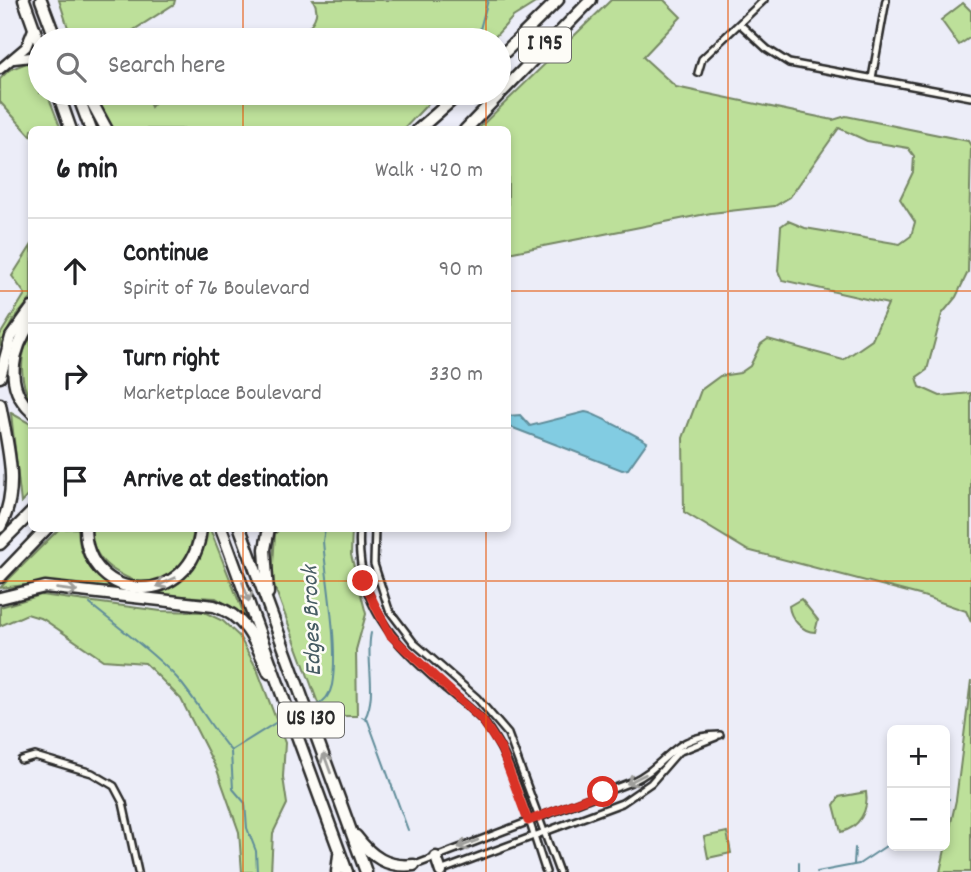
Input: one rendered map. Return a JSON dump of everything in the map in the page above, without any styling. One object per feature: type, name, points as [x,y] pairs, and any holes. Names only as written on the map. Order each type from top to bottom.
[{"type":"highway","points":[[24,0],[34,27]]},
{"type":"highway","points":[[41,0],[52,28]]},
{"type":"highway","name":"I 195","points":[[511,46],[558,0]]},
{"type":"highway","points":[[511,83],[591,0]]},
{"type":"highway","name":"I 195","points":[[511,77],[591,0]]},
{"type":"highway","points":[[62,105],[70,126]]},
{"type":"highway","points":[[82,105],[89,126]]},
{"type":"highway","points":[[93,105],[105,126]]},
{"type":"highway","points":[[423,126],[448,105]]},
{"type":"highway","points":[[429,126],[450,105]]},
{"type":"highway","name":"I 195","points":[[462,126],[483,105]]},
{"type":"highway","points":[[469,126],[489,105]]},
{"type":"highway","points":[[0,377],[11,337],[28,314]]},
{"type":"highway","points":[[28,329],[15,354],[13,373],[17,393],[28,407]]},
{"type":"highway","points":[[0,404],[12,482],[9,506],[0,527]]},
{"type":"highway","points":[[0,544],[28,516]]},
{"type":"highway","points":[[0,577],[43,532]]},
{"type":"highway","points":[[86,532],[89,551],[98,568],[113,580],[139,589],[159,586],[183,572],[194,558],[200,532]]},
{"type":"highway","name":"US 130","points":[[222,532],[347,872]]},
{"type":"highway","name":"US 130","points":[[241,532],[366,872]]},
{"type":"highway","points":[[269,532],[265,565],[271,614]]},
{"type":"highway","points":[[0,598],[19,591],[45,587],[222,608],[239,619],[251,634],[293,723]]},
{"type":"highway","points":[[350,827],[376,858],[401,867],[414,865]]},
{"type":"highway","points":[[337,872],[340,851]]},
{"type":"highway","points":[[436,856],[440,872]]},
{"type":"street","points":[[698,73],[702,59],[764,0]]},
{"type":"street","points":[[872,78],[886,0]]},
{"type":"street","points":[[740,24],[767,49],[789,63],[971,97]]},
{"type":"street","points":[[0,69],[26,47],[28,42]]},
{"type":"street","points":[[14,58],[28,57]]},
{"type":"street","points":[[360,532],[363,581],[381,623],[404,651],[483,721],[501,749],[546,872]]},
{"type":"street","points":[[375,532],[374,564],[389,610],[414,643],[477,698],[508,734],[559,872]]},
{"type":"street","points":[[395,872],[642,777],[685,741],[705,735],[720,735],[678,752],[652,783],[633,797],[440,872]]},
{"type":"street","points":[[21,760],[35,756],[92,773],[114,786],[123,803],[138,872]]},
{"type":"green space","points":[[59,0],[175,0],[174,4],[137,28],[68,28]]},
{"type":"green space","points":[[313,0],[540,0],[513,17],[503,28],[307,28],[316,16]]},
{"type":"green space","points":[[611,0],[664,0],[681,17],[643,57],[676,87],[833,120],[846,116],[968,141],[971,146],[968,272],[956,297],[942,314],[927,370],[917,377],[920,387],[940,396],[971,393],[971,622],[966,611],[923,596],[747,550],[684,512],[683,438],[701,390],[720,376],[740,373],[750,366],[761,344],[768,339],[843,360],[872,340],[888,304],[782,280],[778,271],[781,226],[788,221],[805,228],[900,244],[911,236],[915,222],[900,199],[913,172],[914,156],[908,148],[867,141],[839,128],[790,197],[775,206],[711,213],[511,252],[511,126],[481,126],[503,105],[511,105],[511,97]]},
{"type":"green space","points":[[963,3],[971,11],[971,37],[959,45],[941,20]]},
{"type":"green space","points":[[28,62],[28,105],[52,105],[60,126],[28,126],[28,133],[0,102],[0,79],[9,70]]},
{"type":"green space","points":[[100,105],[427,105],[407,126],[110,126]]},
{"type":"green space","points":[[28,251],[28,302],[13,320],[0,346],[0,335],[25,294],[12,276]]},
{"type":"green space","points":[[28,342],[28,396],[22,369]]},
{"type":"green space","points":[[11,413],[28,422],[28,495],[21,503]]},
{"type":"green space","points":[[56,532],[79,532],[80,548],[88,564],[116,592],[43,583],[0,588]]},
{"type":"green space","points":[[90,532],[194,532],[189,552],[180,566],[174,572],[144,585],[107,565],[92,541]]},
{"type":"green space","points":[[205,532],[211,532],[245,617],[216,598],[156,595],[191,569]]},
{"type":"green space","points":[[352,532],[351,555],[366,614],[356,650],[357,716],[338,716],[321,711],[272,580],[275,534]]},
{"type":"green space","points":[[41,595],[161,611],[204,612],[223,621],[239,636],[257,669],[285,743],[283,777],[287,804],[273,833],[271,872],[242,872],[239,832],[217,770],[181,699],[145,663],[103,660],[43,619],[27,614],[0,626],[0,607]]},
{"type":"green space","points":[[801,599],[818,620],[815,632],[801,627],[792,615],[789,606]]},
{"type":"green space","points":[[971,680],[971,872],[940,872],[945,851],[950,851],[950,827],[956,800]]},
{"type":"green space","points":[[866,792],[866,805],[858,822],[841,832],[834,805],[839,797]]},
{"type":"green space","points":[[727,832],[731,853],[708,858],[704,837]]},
{"type":"water","points":[[585,412],[647,442],[628,469],[622,470],[511,427],[511,416],[520,415],[530,426]]},
{"type":"waterway","name":"Edges Brook","points":[[480,28],[488,0]]},
{"type":"waterway","name":"Edges Brook","points":[[316,706],[330,692],[334,670],[324,532]]},
{"type":"waterway","points":[[90,604],[177,678],[231,751]]},
{"type":"waterway","points":[[365,718],[371,698],[371,633]]},
{"type":"waterway","points":[[362,717],[368,721],[408,830]]},
{"type":"waterway","name":"Edges Brook","points":[[232,750],[280,720]]},
{"type":"waterway","name":"Edges Brook","points":[[231,752],[233,789],[245,803],[247,828],[256,851],[257,872]]},
{"type":"waterway","points":[[817,872],[859,864],[887,845]]},
{"type":"waterway","points":[[854,864],[855,848]]},
{"type":"waterway","points":[[799,862],[799,872]]},
{"type":"route","points":[[363,581],[381,623],[390,635],[420,666],[483,721],[501,749],[528,821],[603,792]]}]
